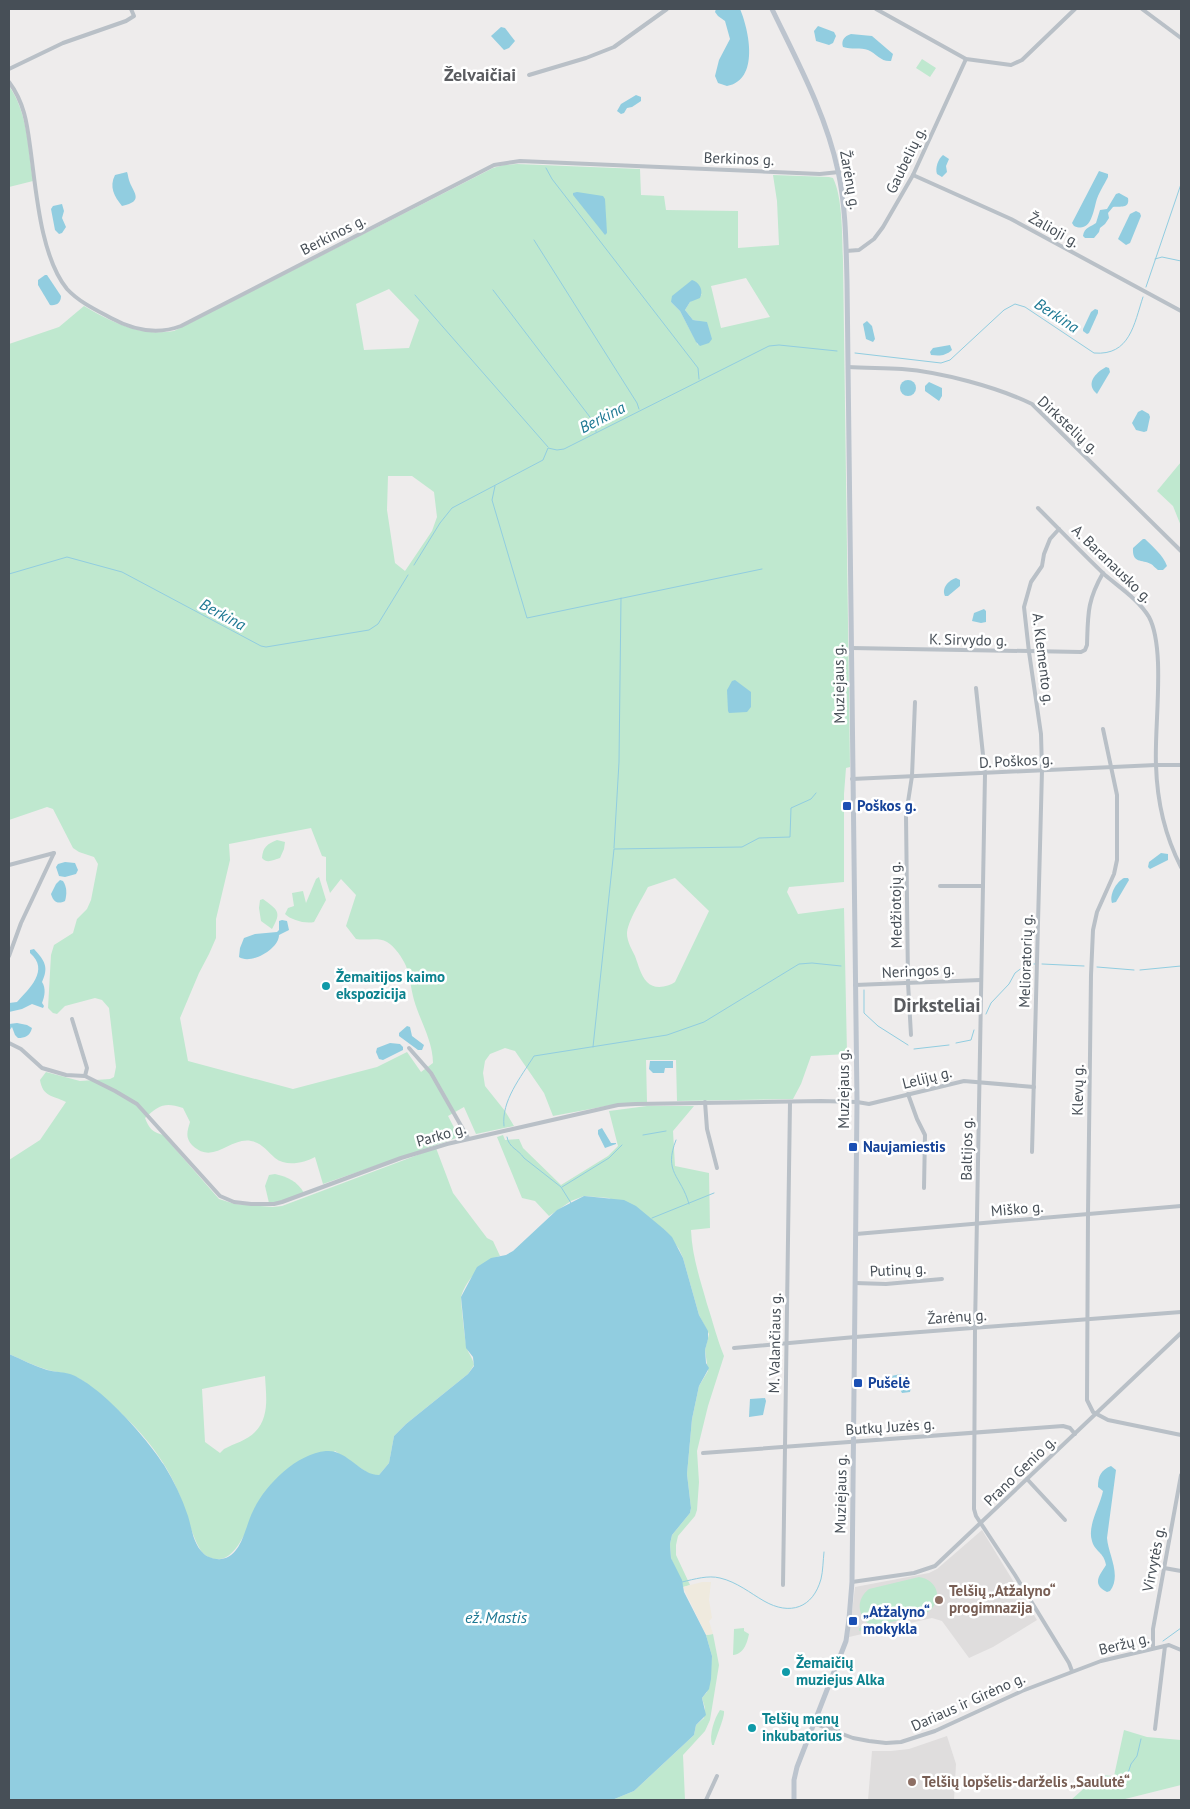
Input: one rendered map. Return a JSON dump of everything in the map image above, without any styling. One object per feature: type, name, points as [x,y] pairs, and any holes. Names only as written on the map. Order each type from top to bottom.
[{"type":"main road","name":"Žarėnų g.","points":[[772,9],[816,102],[839,172],[846,251],[848,367]]},
{"type":"main road","name":"Muziejaus g.","points":[[794,1800],[795,1773],[846,1640],[850,1619],[852,1582],[857,1102],[848,367]]},
{"type":"street","points":[[9,70],[63,43],[126,21],[134,16],[131,9]]},
{"type":"street","points":[[529,75],[586,58],[614,47],[667,9]]},
{"type":"street","points":[[876,9],[966,59],[1011,65],[1022,60],[1075,9]]},
{"type":"street","points":[[1142,9],[1181,38]]},
{"type":"street","name":"Gaubelių g.","points":[[846,251],[859,250],[874,239],[883,227],[913,175],[966,59]]},
{"type":"street","name":"Berkinos g.","points":[[9,82],[17,93],[25,114],[37,194],[50,258],[67,288],[83,303],[118,322],[135,328],[153,331],[171,330],[181,326],[477,173],[500,163],[520,161],[820,174],[839,172]]},
{"type":"street","name":"Žalioji g.","points":[[913,175],[1011,219],[1181,311]]},
{"type":"street","name":"Dirkstelių g.","points":[[848,367],[903,369],[929,373],[997,390],[1032,404],[1181,551]]},
{"type":"street","name":"A. Baranausko g.","points":[[1038,508],[1104,573],[1140,605],[1149,618],[1158,652],[1156,765],[1160,803],[1164,824],[1181,867]]},
{"type":"street","name":"A. Klemento g.","points":[[1042,770],[1041,734],[1024,607],[1031,582],[1042,566],[1050,539],[1059,529]]},
{"type":"street","name":"K. Sirvydo g.","points":[[851,648],[1029,652],[1077,652],[1085,650],[1087,645],[1088,608],[1104,573]]},
{"type":"street","name":"Baltijos g.","points":[[976,688],[985,774],[975,1328],[974,1508],[976,1516],[1015,1575],[1072,1671]]},
{"type":"street","name":"Medžiotojų g.","points":[[911,1034],[908,983],[906,815],[912,776],[916,702]]},
{"type":"street","name":"Klevų g.","points":[[1096,1415],[1090,1409],[1087,1400],[1086,1319],[1091,975],[1093,930],[1097,912],[1114,874],[1117,860],[1117,795],[1103,729]]},
{"type":"street","name":"D. Poškos g.","points":[[852,779],[1181,765]]},
{"type":"street","name":"Melioratorių g.","points":[[1032,1152],[1042,770]]},
{"type":"street","points":[[9,865],[54,853],[21,923],[9,956]]},
{"type":"street","points":[[940,886],[983,886]]},
{"type":"street","name":"Neringos g.","points":[[855,985],[981,980]]},
{"type":"street","points":[[9,1043],[21,1049],[42,1068],[58,1073],[85,1076],[87,1068],[72,1019]]},
{"type":"street","points":[[409,1048],[431,1073],[468,1138]]},
{"type":"street","name":"Parko g.","points":[[85,1076],[137,1104],[220,1196],[234,1202],[252,1204],[282,1202],[401,1158],[468,1138],[618,1106],[705,1102],[857,1102]]},
{"type":"street","name":"Lelijų g.","points":[[857,1102],[869,1104],[951,1082],[964,1081],[1034,1087]]},
{"type":"street","points":[[908,1094],[925,1135],[924,1188]]},
{"type":"street","points":[[705,1102],[707,1129],[717,1168]]},
{"type":"street","name":"M. Valančiaus g.","points":[[783,1585],[790,1102]]},
{"type":"street","name":"Miško g.","points":[[856,1234],[1181,1206]]},
{"type":"street","name":"Putinų g.","points":[[855,1283],[886,1284],[942,1279]]},
{"type":"street","name":"Žarėnų g.","points":[[734,1348],[855,1336],[1181,1312]]},
{"type":"street","name":"Prano Genio g.","points":[[852,1582],[914,1573],[932,1568],[945,1558],[1181,1333]]},
{"type":"street","points":[[1096,1415],[1118,1423],[1181,1435]]},
{"type":"street","name":"Butkų Juzės g.","points":[[704,1453],[1063,1426],[1070,1428],[1075,1434]]},
{"type":"street","name":"Virvytės g.","points":[[1153,1648],[1152,1629],[1181,1475]]},
{"type":"street","points":[[1027,1479],[1065,1520]]},
{"type":"street","points":[[1164,1568],[1181,1571]]},
{"type":"street","name":"Beržų g.","points":[[1072,1671],[1100,1661],[1153,1648],[1170,1645],[1181,1650]]},
{"type":"street","points":[[1155,1729],[1165,1646]]},
{"type":"street","name":"Dariaus ir Girėno g.","points":[[814,1721],[852,1738],[877,1742],[910,1740],[942,1728],[1008,1696],[1072,1671]]},
{"type":"street","points":[[706,1800],[717,1776]]},
{"type":"shaded area","name":"Telšių „Atžalyno“ progimnazija","points":[[982,1530],[1037,1620],[993,1647],[969,1658],[942,1621],[932,1618],[849,1637],[855,1587],[929,1573],[937,1569]]},
{"type":"shaded area","name":"Telšių lopšelis-darželis „Saulutė“","points":[[947,1736],[956,1764],[954,1800],[868,1800],[872,1751],[909,1749]]},
{"type":"green space","points":[[922,59],[936,68],[930,77],[916,68]]},
{"type":"green space","points":[[9,86],[24,119],[33,181],[9,187]]},
{"type":"green space","points":[[504,165],[640,169],[641,195],[664,196],[666,210],[738,211],[738,248],[779,245],[777,201],[773,175],[833,178],[839,196],[843,261],[850,767],[846,768],[844,794],[844,882],[789,887],[787,892],[798,914],[844,908],[847,1054],[811,1056],[801,1084],[793,1099],[677,1101],[676,1060],[646,1060],[647,1102],[617,1104],[553,1116],[544,1093],[515,1051],[505,1048],[490,1054],[485,1061],[483,1073],[485,1086],[505,1111],[514,1126],[476,1134],[464,1107],[448,1116],[459,1137],[323,1184],[315,1157],[300,1162],[279,1161],[261,1145],[251,1141],[243,1141],[208,1153],[193,1146],[189,1140],[190,1122],[183,1108],[167,1105],[158,1108],[150,1114],[145,1118],[151,1129],[163,1135],[219,1199],[235,1204],[282,1206],[436,1148],[453,1193],[487,1238],[493,1241],[500,1256],[488,1261],[476,1272],[467,1284],[461,1297],[466,1345],[474,1365],[468,1374],[394,1436],[389,1463],[379,1475],[371,1475],[335,1451],[243,1537],[228,1556],[223,1559],[211,1558],[205,1555],[197,1543],[180,1496],[170,1475],[144,1436],[110,1403],[80,1379],[43,1368],[9,1354],[9,1160],[40,1140],[66,1102],[49,1095],[43,1090],[40,1080],[46,1072],[80,1081],[110,1079],[114,1077],[116,1067],[109,1008],[102,1000],[95,998],[65,1006],[57,1014],[48,1008],[51,955],[54,945],[73,933],[77,919],[87,909],[91,900],[98,864],[94,857],[73,848],[53,809],[47,807],[9,820],[9,344],[59,327],[84,306],[105,318],[127,327],[150,332],[174,331],[493,168]],"holes":[[[746,278],[770,317],[721,328],[711,286]],[[389,289],[419,320],[409,348],[364,350],[356,304]],[[702,294],[690,302],[685,310],[693,320],[699,321],[698,345],[680,311],[671,302]],[[388,476],[412,476],[434,492],[437,517],[432,531],[405,571],[395,563],[387,510]],[[311,828],[322,856],[326,857],[326,880],[330,893],[341,879],[356,895],[346,926],[356,939],[387,942],[395,949],[406,966],[414,1000],[429,1039],[433,1063],[421,1072],[407,1052],[377,1067],[293,1089],[188,1061],[180,1018],[216,938],[216,919],[230,860],[229,844]],[[675,878],[709,911],[675,982],[657,987],[650,985],[645,979],[627,937],[629,923],[648,887]],[[265,1376],[265,1413],[260,1426],[255,1432],[220,1453],[205,1442],[202,1389]]]},
{"type":"green space","points":[[1181,462],[1181,526],[1173,506],[1157,491]]},
{"type":"green space","points":[[277,840],[285,842],[280,858],[270,861],[264,860],[262,858],[263,851],[268,845]]},
{"type":"green space","points":[[319,877],[326,900],[314,922],[298,921],[285,914],[288,908],[294,906],[292,893],[303,891],[306,903],[316,879]]},
{"type":"green space","points":[[263,899],[275,909],[278,915],[272,929],[261,921],[259,908],[260,900]]},
{"type":"green space","points":[[647,1106],[694,1106],[673,1131],[675,1166],[709,1173],[710,1228],[691,1230],[699,1276],[724,1356],[708,1406],[697,1451],[699,1482],[697,1510],[695,1516],[678,1536],[676,1545],[676,1555],[690,1585],[683,1587],[671,1558],[670,1544],[672,1535],[690,1513],[691,1508],[687,1474],[692,1419],[699,1386],[708,1371],[705,1350],[709,1334],[699,1315],[683,1258],[679,1249],[665,1230],[609,1198],[584,1196],[571,1201],[549,1216],[535,1201],[522,1198],[497,1137],[503,1135],[505,1140],[519,1139],[523,1148],[561,1185],[608,1156],[618,1146],[609,1111]]},
{"type":"green space","points":[[275,1174],[292,1180],[304,1193],[278,1202],[269,1203],[265,1186],[269,1175]]},
{"type":"green space","points":[[919,1577],[931,1582],[937,1591],[936,1602],[928,1612],[859,1631],[859,1628],[870,1625],[863,1617],[860,1607],[862,1597],[869,1589]]},
{"type":"green space","points":[[744,1628],[744,1631],[749,1634],[746,1644],[740,1653],[733,1655],[734,1629]]},
{"type":"green space","points":[[713,1634],[719,1665],[710,1720],[705,1731],[683,1755],[685,1800],[612,1800],[634,1791],[694,1735],[696,1725],[704,1718],[705,1708],[702,1698],[707,1692],[712,1656],[706,1635]]},
{"type":"green space","points":[[720,1710],[724,1711],[723,1718],[714,1745],[712,1745],[713,1727]]},
{"type":"green space","points":[[1124,1730],[1147,1737],[1181,1740],[1181,1785],[1125,1800],[1071,1800],[1099,1775],[1114,1776]]},
{"type":"sand","points":[[702,1582],[711,1582],[709,1600],[712,1618],[709,1621],[713,1634],[706,1635],[683,1587]]},
{"type":"water","points":[[716,9],[740,9],[749,41],[748,65],[744,74],[737,82],[727,86],[718,83],[715,76],[719,60],[730,39],[725,21],[715,12]]},
{"type":"water","points":[[818,26],[834,32],[836,36],[833,43],[829,45],[816,41],[814,31]]},
{"type":"water","points":[[501,27],[505,28],[515,41],[509,48],[504,50],[491,36]]},
{"type":"water","points":[[851,34],[872,36],[893,54],[891,61],[882,59],[865,49],[843,47],[844,39]]},
{"type":"water","points":[[636,95],[641,97],[641,101],[627,108],[624,113],[621,114],[617,111],[621,104]]},
{"type":"water","points":[[943,155],[949,159],[946,166],[947,172],[942,177],[937,174],[936,169],[938,161]]},
{"type":"water","points":[[1099,171],[1108,174],[1108,177],[1098,196],[1092,217],[1084,227],[1074,226],[1072,223]]},
{"type":"water","points":[[127,172],[136,196],[133,202],[122,206],[115,195],[112,184],[115,175]]},
{"type":"water","points":[[573,193],[603,196],[605,199],[607,233],[605,235],[573,195]]},
{"type":"water","points":[[1119,193],[1128,198],[1127,204],[1113,207],[1108,213],[1109,218],[1094,238],[1085,238],[1083,236],[1085,231],[1096,223],[1100,210],[1107,209],[1116,194]]},
{"type":"water","points":[[62,204],[64,211],[62,218],[66,227],[59,234],[55,230],[51,209],[53,206]]},
{"type":"water","points":[[1136,211],[1141,216],[1130,243],[1126,245],[1118,239],[1130,214]]},
{"type":"water","points":[[47,275],[61,296],[60,301],[54,305],[50,305],[38,285],[38,280]]},
{"type":"water","points":[[692,280],[700,287],[701,295],[700,298],[690,302],[685,310],[693,320],[707,322],[712,339],[709,343],[700,346],[680,311],[671,302],[672,296]]},
{"type":"water","points":[[1095,309],[1098,310],[1098,313],[1087,334],[1083,329],[1091,312]]},
{"type":"water","points":[[867,321],[872,326],[875,339],[873,342],[866,339],[863,324]]},
{"type":"water","points":[[950,345],[952,350],[947,353],[931,355],[930,352],[933,348]]},
{"type":"water","points":[[1106,367],[1109,368],[1110,372],[1097,394],[1093,390],[1093,379],[1098,372]]},
{"type":"water","points":[[908,380],[914,382],[916,388],[914,394],[908,396],[902,394],[900,388],[902,382]]},
{"type":"water","points":[[929,382],[942,388],[942,396],[939,401],[925,391],[925,386]]},
{"type":"water","points":[[1142,410],[1149,414],[1150,417],[1147,431],[1144,432],[1136,430],[1132,423],[1138,412]]},
{"type":"water","points":[[1143,539],[1158,551],[1163,558],[1167,566],[1163,570],[1158,570],[1151,564],[1134,557],[1133,548]]},
{"type":"water","points":[[956,578],[960,580],[960,586],[948,596],[945,596],[944,590],[946,585]]},
{"type":"water","points":[[984,609],[986,611],[986,622],[972,621],[974,613]]},
{"type":"water","points":[[735,680],[751,692],[751,707],[747,712],[729,713],[728,711],[727,690],[732,681]]},
{"type":"water","points":[[1161,853],[1168,854],[1168,860],[1150,869],[1148,867],[1149,862]]},
{"type":"water","points":[[65,862],[75,863],[78,870],[76,874],[65,877],[59,876],[56,867],[58,864]]},
{"type":"water","points":[[1124,878],[1129,880],[1116,902],[1112,903],[1111,896],[1114,889],[1118,882]]},
{"type":"water","points":[[60,880],[64,883],[66,893],[65,901],[60,903],[54,900],[51,894]]},
{"type":"water","points":[[279,921],[287,921],[289,930],[279,935],[278,940],[270,950],[250,959],[239,957],[244,938],[255,934],[277,932],[279,930]]},
{"type":"water","points":[[34,949],[45,964],[42,982],[45,989],[42,1003],[44,1006],[43,1008],[32,1004],[9,1012],[9,1003],[17,1002],[36,979],[38,966],[36,959],[30,953],[30,950]]},
{"type":"water","points":[[17,1023],[32,1028],[29,1035],[18,1038],[12,1027],[9,1031],[9,1024]]},
{"type":"water","points":[[407,1026],[410,1027],[412,1036],[424,1045],[422,1050],[418,1050],[399,1036],[399,1033]]},
{"type":"water","points":[[390,1043],[400,1044],[403,1050],[383,1060],[379,1059],[376,1052],[377,1048]]},
{"type":"water","points":[[650,1061],[673,1061],[673,1068],[665,1068],[664,1073],[653,1073],[649,1069]]},
{"type":"water","points":[[602,1128],[611,1143],[616,1144],[605,1148],[598,1134],[598,1130]]},
{"type":"water","name":"ež. Mastis","points":[[584,1196],[624,1200],[636,1206],[672,1237],[683,1258],[699,1315],[708,1331],[705,1350],[706,1363],[709,1368],[699,1386],[692,1419],[687,1474],[691,1508],[690,1513],[672,1535],[670,1544],[671,1558],[682,1580],[684,1592],[706,1635],[712,1656],[709,1689],[702,1698],[706,1715],[696,1725],[694,1735],[634,1791],[612,1800],[9,1800],[9,1354],[47,1370],[70,1374],[82,1380],[108,1400],[134,1427],[164,1465],[180,1496],[195,1541],[200,1550],[209,1557],[221,1559],[234,1553],[238,1547],[258,1501],[273,1481],[293,1464],[304,1458],[315,1453],[334,1451],[366,1471],[379,1475],[389,1463],[394,1436],[468,1374],[474,1366],[473,1357],[466,1348],[461,1297],[477,1267],[491,1258],[506,1255],[513,1251],[557,1210]]},
{"type":"water","points":[[901,1374],[910,1384],[910,1392],[902,1393],[897,1383],[887,1385],[886,1377]]},
{"type":"water","points":[[765,1398],[763,1415],[749,1417],[750,1399]]},
{"type":"water","points":[[1111,1466],[1116,1470],[1107,1538],[1115,1578],[1110,1591],[1107,1592],[1098,1583],[1099,1576],[1106,1565],[1093,1545],[1091,1529],[1103,1491],[1098,1487],[1099,1477],[1105,1469]]},
{"type":"waterway","points":[[546,168],[552,179],[698,368],[699,379]]},
{"type":"waterway","name":"Berkina","points":[[1146,287],[1181,184]]},
{"type":"waterway","points":[[534,240],[639,409]]},
{"type":"waterway","points":[[1155,259],[1162,257],[1181,261]]},
{"type":"waterway","points":[[493,290],[596,425],[596,432]]},
{"type":"waterway","points":[[415,295],[548,447]]},
{"type":"waterway","name":"Berkina","points":[[855,353],[941,363],[950,360],[1004,310],[1015,304],[1025,307],[1094,353],[1106,353],[1123,344],[1129,336],[1143,297]]},
{"type":"waterway","name":"Berkina","points":[[414,565],[440,523],[452,508],[543,460],[548,448],[564,449],[769,346],[779,345],[837,351]]},
{"type":"waterway","points":[[495,486],[492,500],[527,618],[762,569]]},
{"type":"waterway","name":"Berkina","points":[[9,574],[67,557],[122,572],[266,647],[369,630],[378,624],[408,575]]},
{"type":"waterway","points":[[614,848],[619,762],[621,598]]},
{"type":"waterway","points":[[593,1047],[614,849],[742,847],[759,838],[790,837],[791,808],[811,799],[816,793]]},
{"type":"waterway","points":[[504,1126],[504,1117],[509,1098],[534,1056],[667,1035],[704,1022],[799,964],[812,963],[841,966]]},
{"type":"waterway","points":[[986,1014],[991,1003],[1009,984],[1015,973],[1027,964],[1035,964]]},
{"type":"waterway","points":[[1042,964],[1084,966]]},
{"type":"waterway","points":[[1140,970],[1181,966]]},
{"type":"waterway","points":[[1097,967],[1134,970]]},
{"type":"waterway","points":[[864,990],[864,1013],[878,1026],[908,1045]]},
{"type":"waterway","points":[[956,1043],[971,1040],[974,1030]]},
{"type":"waterway","points":[[914,1049],[949,1045]]},
{"type":"waterway","points":[[643,1135],[666,1131]]},
{"type":"waterway","points":[[507,1137],[510,1144],[524,1158],[561,1187],[571,1203]]},
{"type":"waterway","points":[[676,1140],[672,1151],[672,1167],[689,1204]]},
{"type":"waterway","points":[[562,1187],[609,1158],[622,1145]]},
{"type":"waterway","points":[[652,1218],[714,1193]]},
{"type":"waterway","points":[[682,1582],[706,1577],[720,1578],[738,1585],[774,1606],[791,1608],[806,1603],[817,1589],[822,1576],[824,1552]]},
{"type":"waterway","points":[[1163,1641],[1181,1628]]},
{"type":"waterway","points":[[1126,1779],[1131,1764],[1137,1756],[1141,1739]]},
{"type":"place","name":"Poškos g.","points":[[847,806]]},
{"type":"place","name":"Žemaitijos kaimo ekspozicija","points":[[326,986]]},
{"type":"place","name":"Naujamiestis","points":[[853,1147]]},
{"type":"place","name":"Pušelė","points":[[858,1383]]},
{"type":"place","name":"Telšių „Atžalyno“ progimnazija","points":[[939,1600]]},
{"type":"place","name":"„Atžalyno“ mokykla","points":[[853,1621]]},
{"type":"place","name":"Žemaičių muziejus Alka","points":[[786,1672]]},
{"type":"place","name":"Telšių menų inkubatorius","points":[[752,1728]]},
{"type":"place","name":"Telšių lopšelis-darželis „Saulutė“","points":[[912,1782]]},
{"type":"district","name":"Želvaičiai","points":[[480,75]]},
{"type":"district","name":"Dirksteliai","points":[[937,1005]]}]
